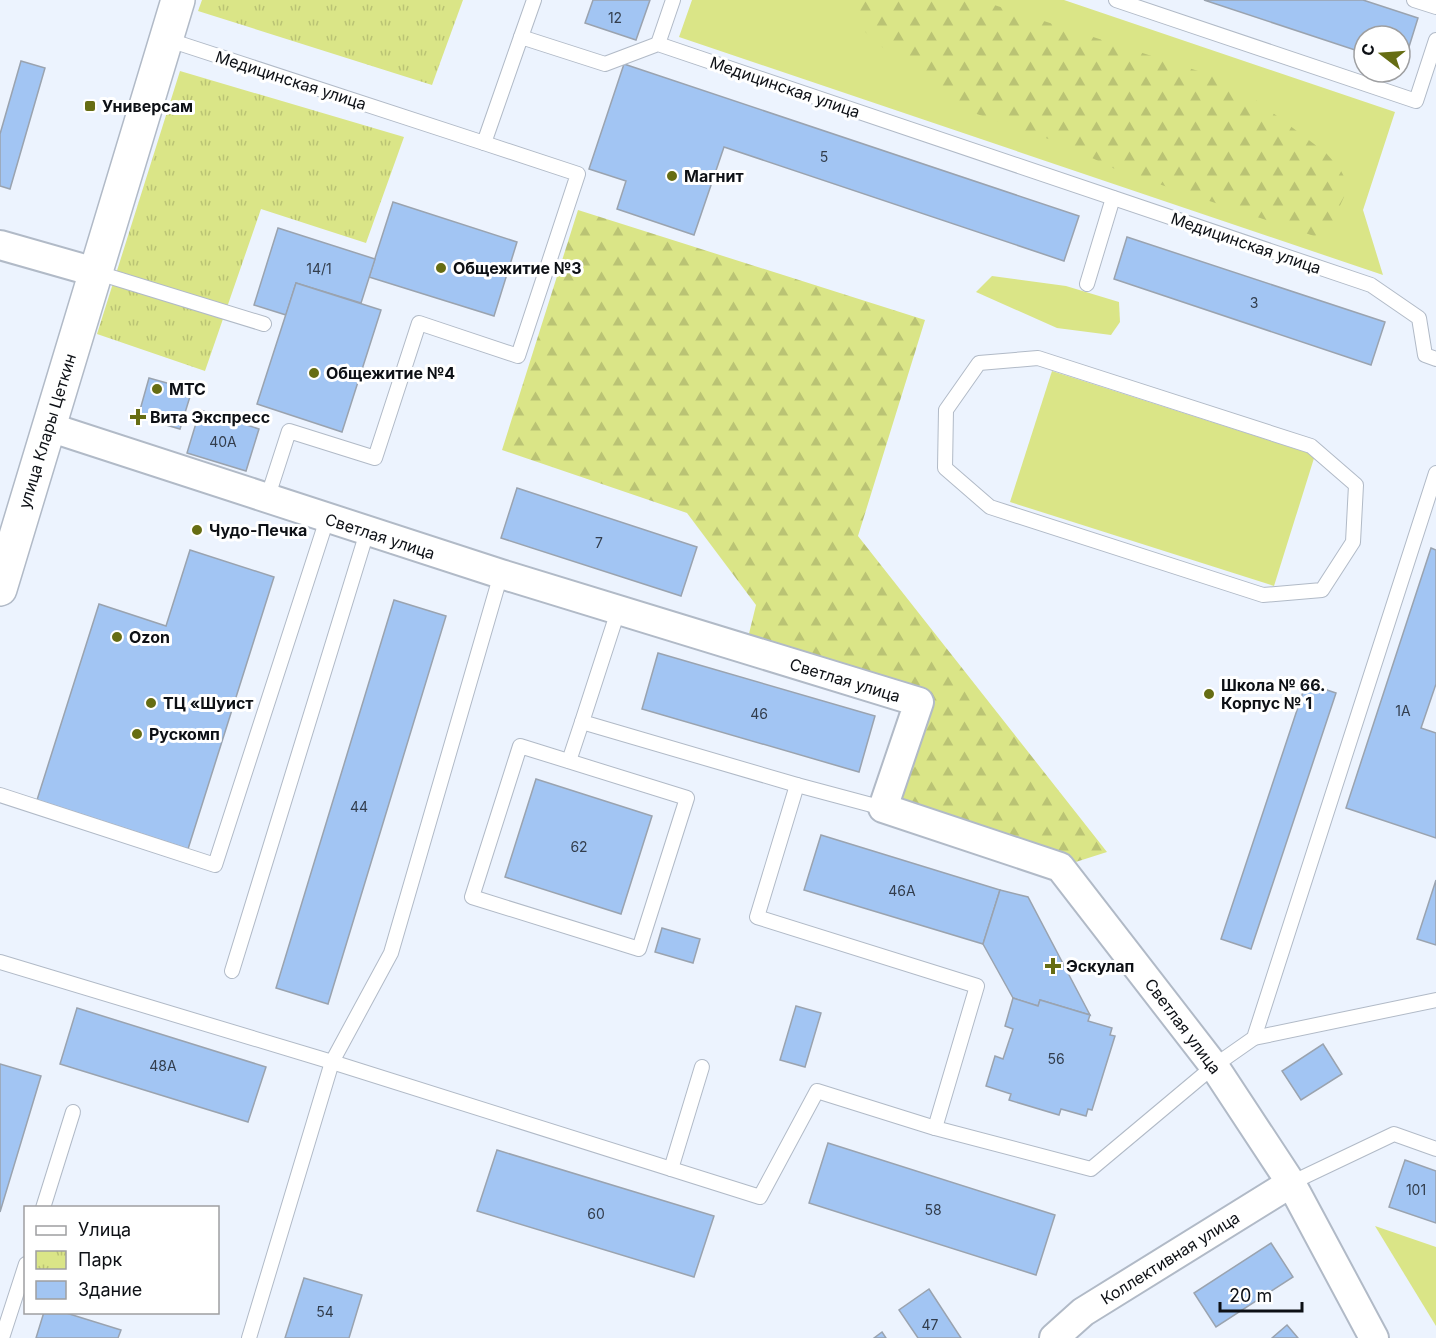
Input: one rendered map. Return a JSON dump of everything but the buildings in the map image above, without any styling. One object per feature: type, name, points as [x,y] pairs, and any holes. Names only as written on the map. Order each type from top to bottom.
[{"type":"main road","name":"улица Клары Цеткин","points":[[0,590],[178,0]]},
{"type":"street","points":[[0,245],[95,272]]},
{"type":"street","name":"Светлая улица","points":[[49,427],[327,519],[618,611],[919,702],[883,808],[1060,867],[1214,1066],[1291,1184],[1374,1338]]},
{"type":"street","name":"Коллективная улица","points":[[1054,1338],[1083,1312],[1291,1184]]},
{"type":"lane","points":[[484,142],[534,0]]},
{"type":"lane","points":[[520,37],[605,64],[658,44],[673,0]]},
{"type":"lane","points":[[1116,0],[1416,101],[1436,40]]},
{"type":"lane","points":[[1414,0],[1436,7]]},
{"type":"lane","name":"Медицинская улица","points":[[166,39],[578,174],[518,356],[419,323],[375,458],[288,431],[267,499]]},
{"type":"lane","name":"Медицинская улица","points":[[658,44],[1371,285],[1419,318],[1425,355],[1436,358]]},
{"type":"lane","points":[[1087,284],[1113,198]]},
{"type":"lane","points":[[95,272],[264,324]]},
{"type":"lane","points":[[1038,358],[1311,446],[1356,485],[1353,542],[1323,590],[1263,595],[990,507],[945,468],[946,410],[979,363],[1038,358]]},
{"type":"lane","points":[[1254,1038],[1429,517],[1436,473]]},
{"type":"lane","points":[[0,795],[215,865],[327,519]]},
{"type":"lane","points":[[232,971],[367,531]]},
{"type":"lane","points":[[249,1338],[332,1062],[391,953],[501,574]]},
{"type":"lane","points":[[569,761],[618,611]]},
{"type":"lane","points":[[582,722],[883,808]]},
{"type":"lane","points":[[520,746],[569,761],[687,798],[639,949],[472,897],[520,746]]},
{"type":"lane","points":[[797,784],[757,917],[977,986],[935,1128]]},
{"type":"lane","points":[[0,962],[332,1062],[760,1197],[817,1091],[935,1128],[1091,1168],[1214,1066],[1254,1038],[1436,1000]]},
{"type":"lane","points":[[670,1169],[702,1067]]},
{"type":"lane","points":[[44,1206],[73,1112]]},
{"type":"lane","points":[[1291,1184],[1394,1134],[1436,1149]]},
{"type":"lane","points":[[2,1338],[24,1270]]},
{"type":"green space","points":[[202,0],[463,0],[432,85],[198,11]]},
{"type":"green space","points":[[692,0],[1064,0],[1395,112],[1363,210],[1383,275],[679,37]]},
{"type":"green space","points":[[850,0],[979,0],[1232,82],[1326,153],[1340,169],[1349,186],[1327,234],[1314,236],[1117,170],[1063,144],[971,112],[878,44],[857,24]]},
{"type":"green space","points":[[180,71],[404,137],[366,243],[261,209],[205,371],[97,334]]},
{"type":"green space","points":[[578,210],[925,320],[858,536],[1107,852],[1060,867],[883,808],[918,702],[745,650],[756,605],[687,513],[502,450]]},
{"type":"green space","points":[[992,276],[1066,286],[1119,302],[1120,322],[1111,335],[1057,328],[976,292]]},
{"type":"green space","points":[[1052,371],[1315,455],[1274,586],[1010,502]]},
{"type":"green space","points":[[1375,1226],[1436,1247],[1436,1326]]},
{"type":"place","name":"Универсам","points":[[90,106]]},
{"type":"place","name":"Магнит","points":[[672,176]]},
{"type":"place","name":"Общежитие №3","points":[[441,268]]},
{"type":"place","name":"Общежитие №4","points":[[314,373]]},
{"type":"place","name":"МТС","points":[[157,389]]},
{"type":"place","name":"Вита Экспресс","points":[[138,417]]},
{"type":"place","name":"Чудо-Печка","points":[[197,530]]},
{"type":"place","name":"Ozon","points":[[117,637]]},
{"type":"place","name":"Школа № 66. Корпус № 1","points":[[1209,694]]},
{"type":"place","name":"ТЦ «Шуист","points":[[151,703]]},
{"type":"place","name":"Рускомп","points":[[137,734]]},
{"type":"place","name":"Эскулап","points":[[1053,966]]}]
